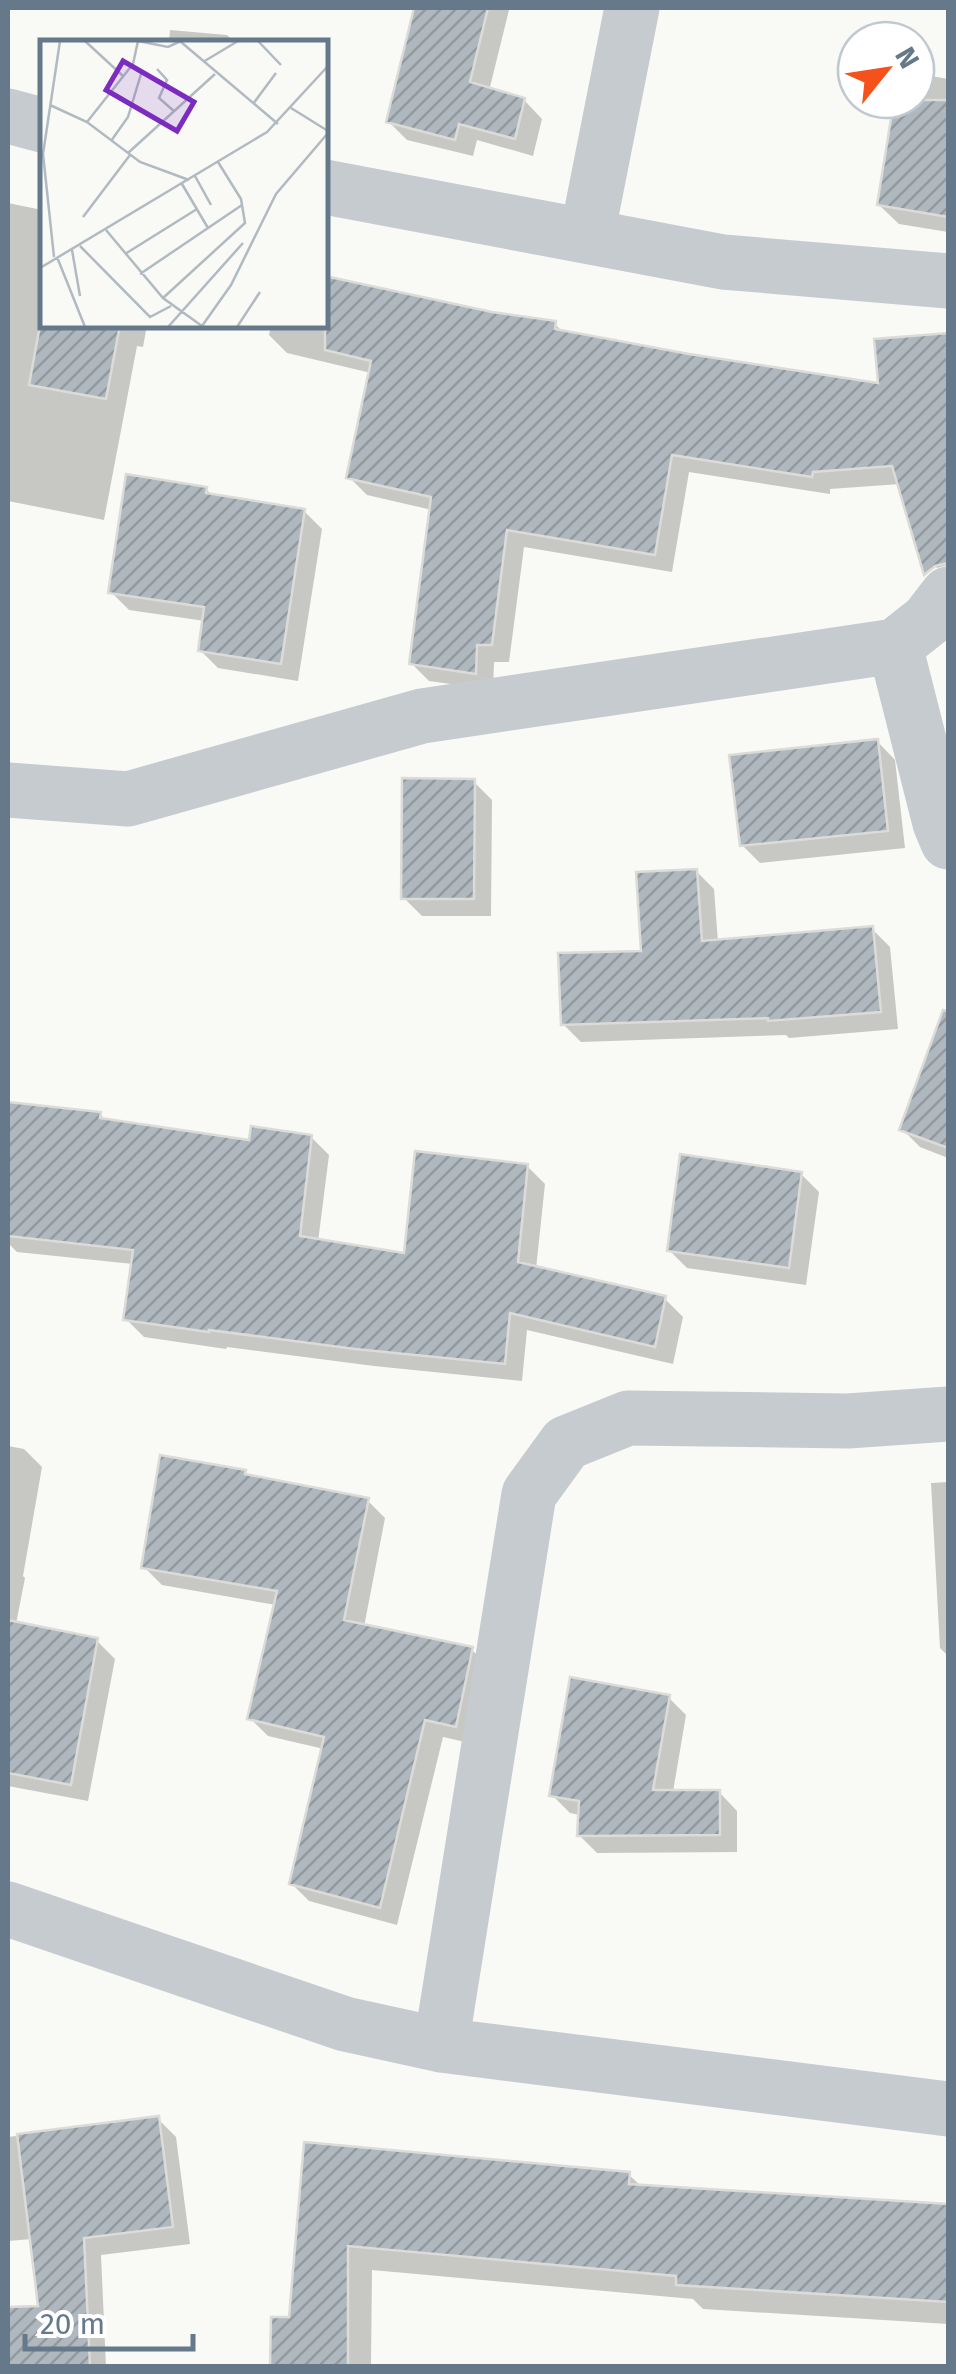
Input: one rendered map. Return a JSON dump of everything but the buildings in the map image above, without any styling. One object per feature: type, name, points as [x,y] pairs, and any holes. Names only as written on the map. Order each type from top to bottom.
[{"type":"street","points":[[588,236],[632,8]]},
{"type":"street","points":[[8,116],[40,124]]},
{"type":"street","points":[[328,188],[723,262],[948,281]]},
{"type":"street","points":[[8,790],[128,799],[422,716],[895,646],[928,620],[948,594]]},
{"type":"street","points":[[895,646],[948,842]]},
{"type":"street","points":[[441,2044],[529,1494],[566,1443],[628,1418],[848,1421],[948,1414]]},
{"type":"street","points":[[8,1910],[346,2024],[441,2044],[948,2108]]}]
